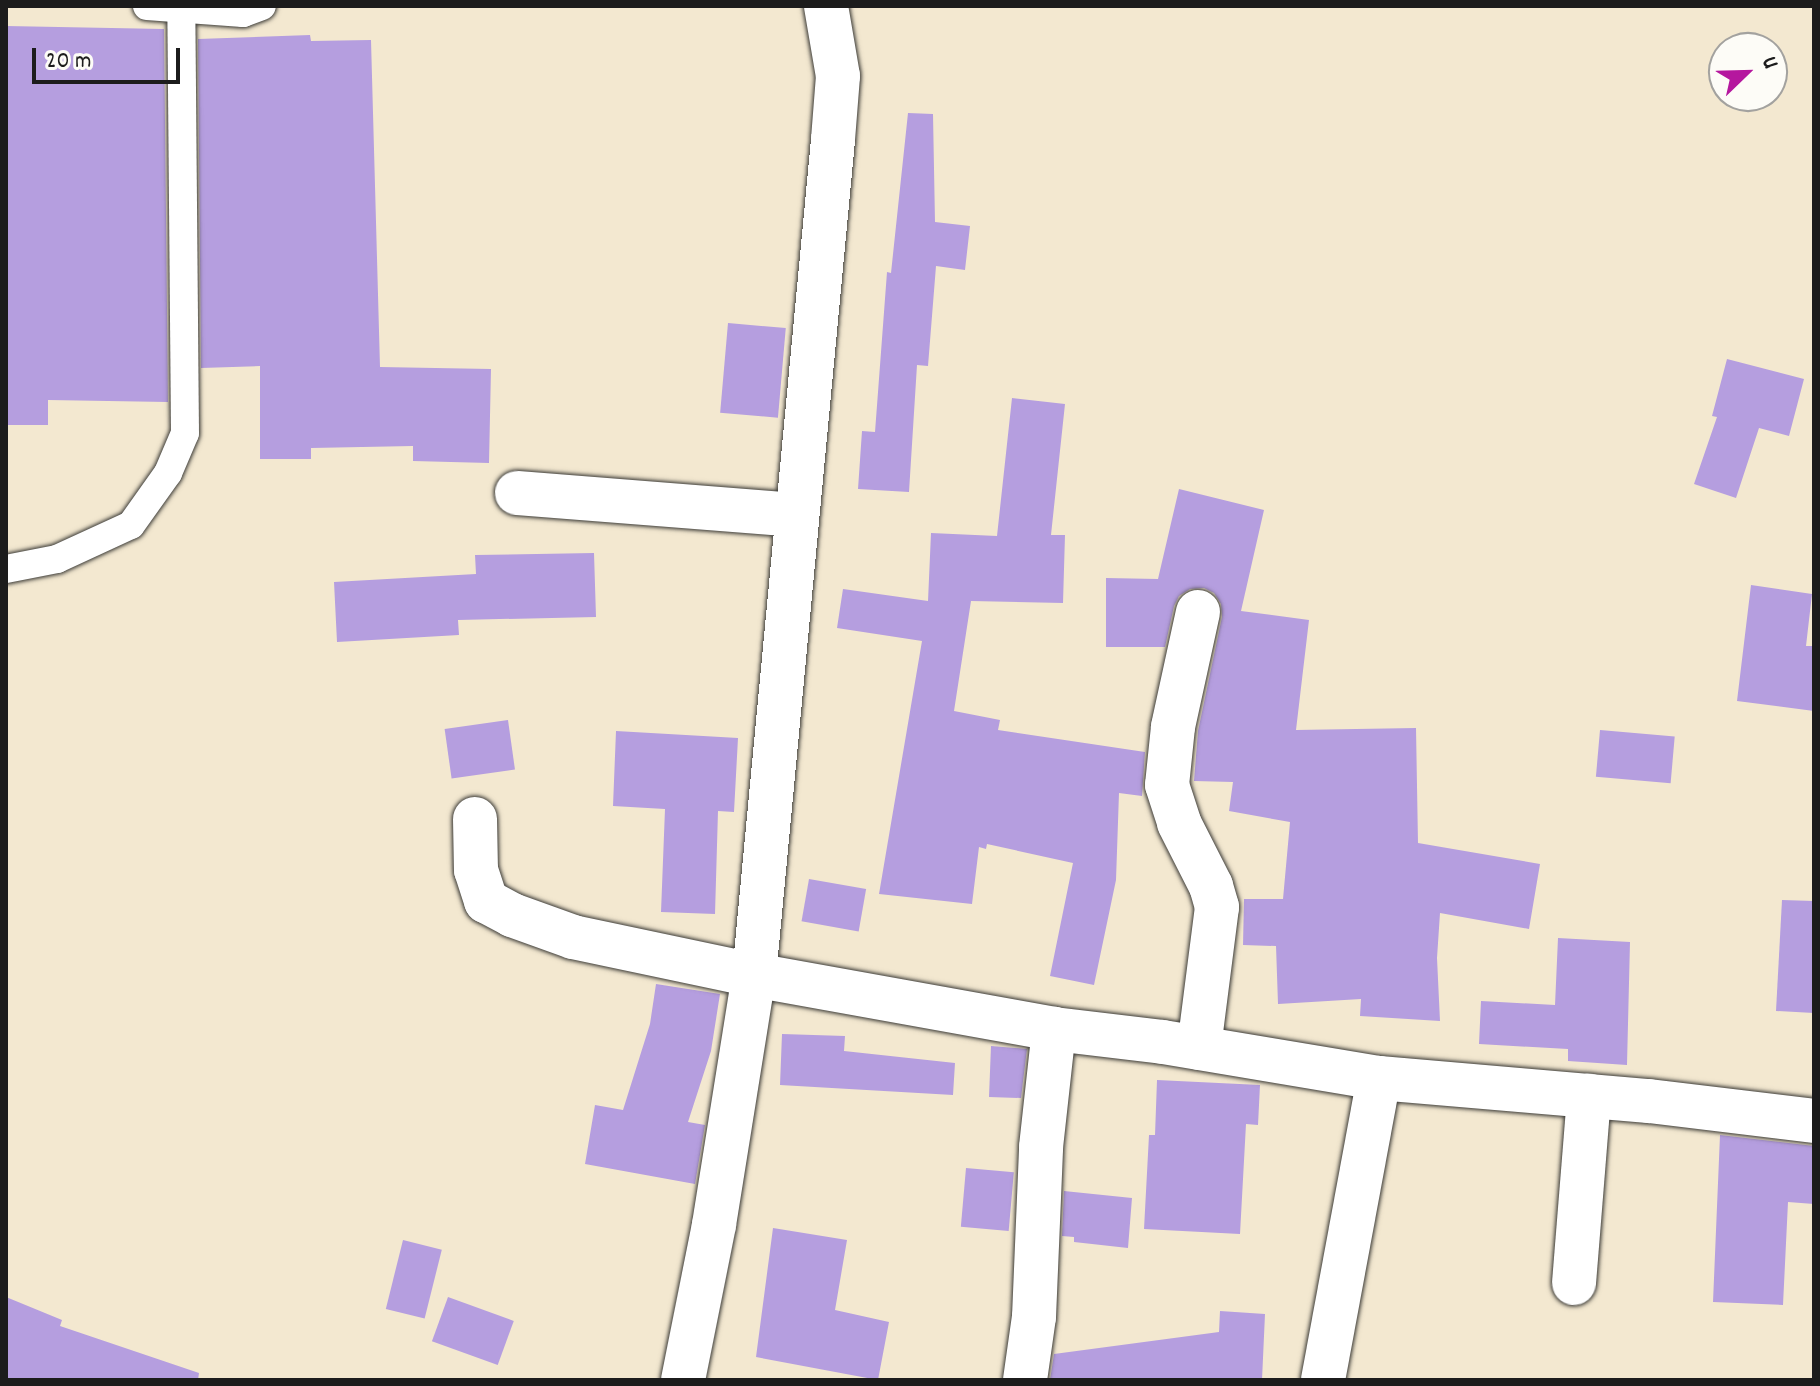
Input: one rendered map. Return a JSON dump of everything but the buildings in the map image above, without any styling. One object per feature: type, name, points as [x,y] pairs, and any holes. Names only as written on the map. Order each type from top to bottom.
[{"type":"street","points":[[683,1380],[714,1225],[754,975],[838,76],[826,6]]},
{"type":"street","points":[[517,493],[795,515]]},
{"type":"street","points":[[1198,612],[1173,727],[1167,785],[1179,823],[1211,886],[1217,907],[1199,1048]]},
{"type":"street","points":[[475,819],[476,870],[486,901],[512,915],[573,937],[754,975],[1054,1029],[1199,1048],[1379,1078],[1589,1096],[1814,1121]]},
{"type":"street","points":[[1025,1380],[1034,1317],[1041,1147],[1054,1029]]},
{"type":"street","points":[[1323,1380],[1379,1078]]},
{"type":"street","points":[[1574,1283],[1589,1096]]},
{"type":"lane","points":[[147,6],[243,13],[262,6]]},
{"type":"lane","points":[[6,569],[57,559],[131,525],[168,473],[185,433],[181,9]]}]
